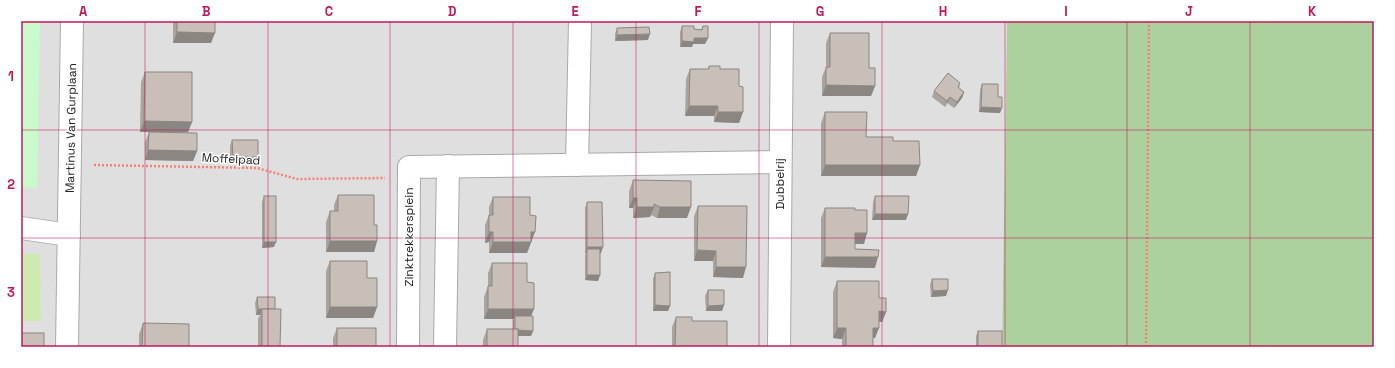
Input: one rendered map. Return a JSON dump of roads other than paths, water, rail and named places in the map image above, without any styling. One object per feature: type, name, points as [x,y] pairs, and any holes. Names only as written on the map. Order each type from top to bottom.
[{"type":"street","name":"Martinus Van Gurplaan","points":[[67,347],[72,21]]},
{"type":"street","points":[[577,165],[580,21]]},
{"type":"street","name":"Dubbelrij","points":[[779,347],[782,21]]},
{"type":"street","name":"Zinktrekkersplein","points":[[408,347],[409,167],[780,162]]},
{"type":"street","points":[[445,347],[448,166]]},
{"type":"street","points":[[21,228],[69,235]]}]
